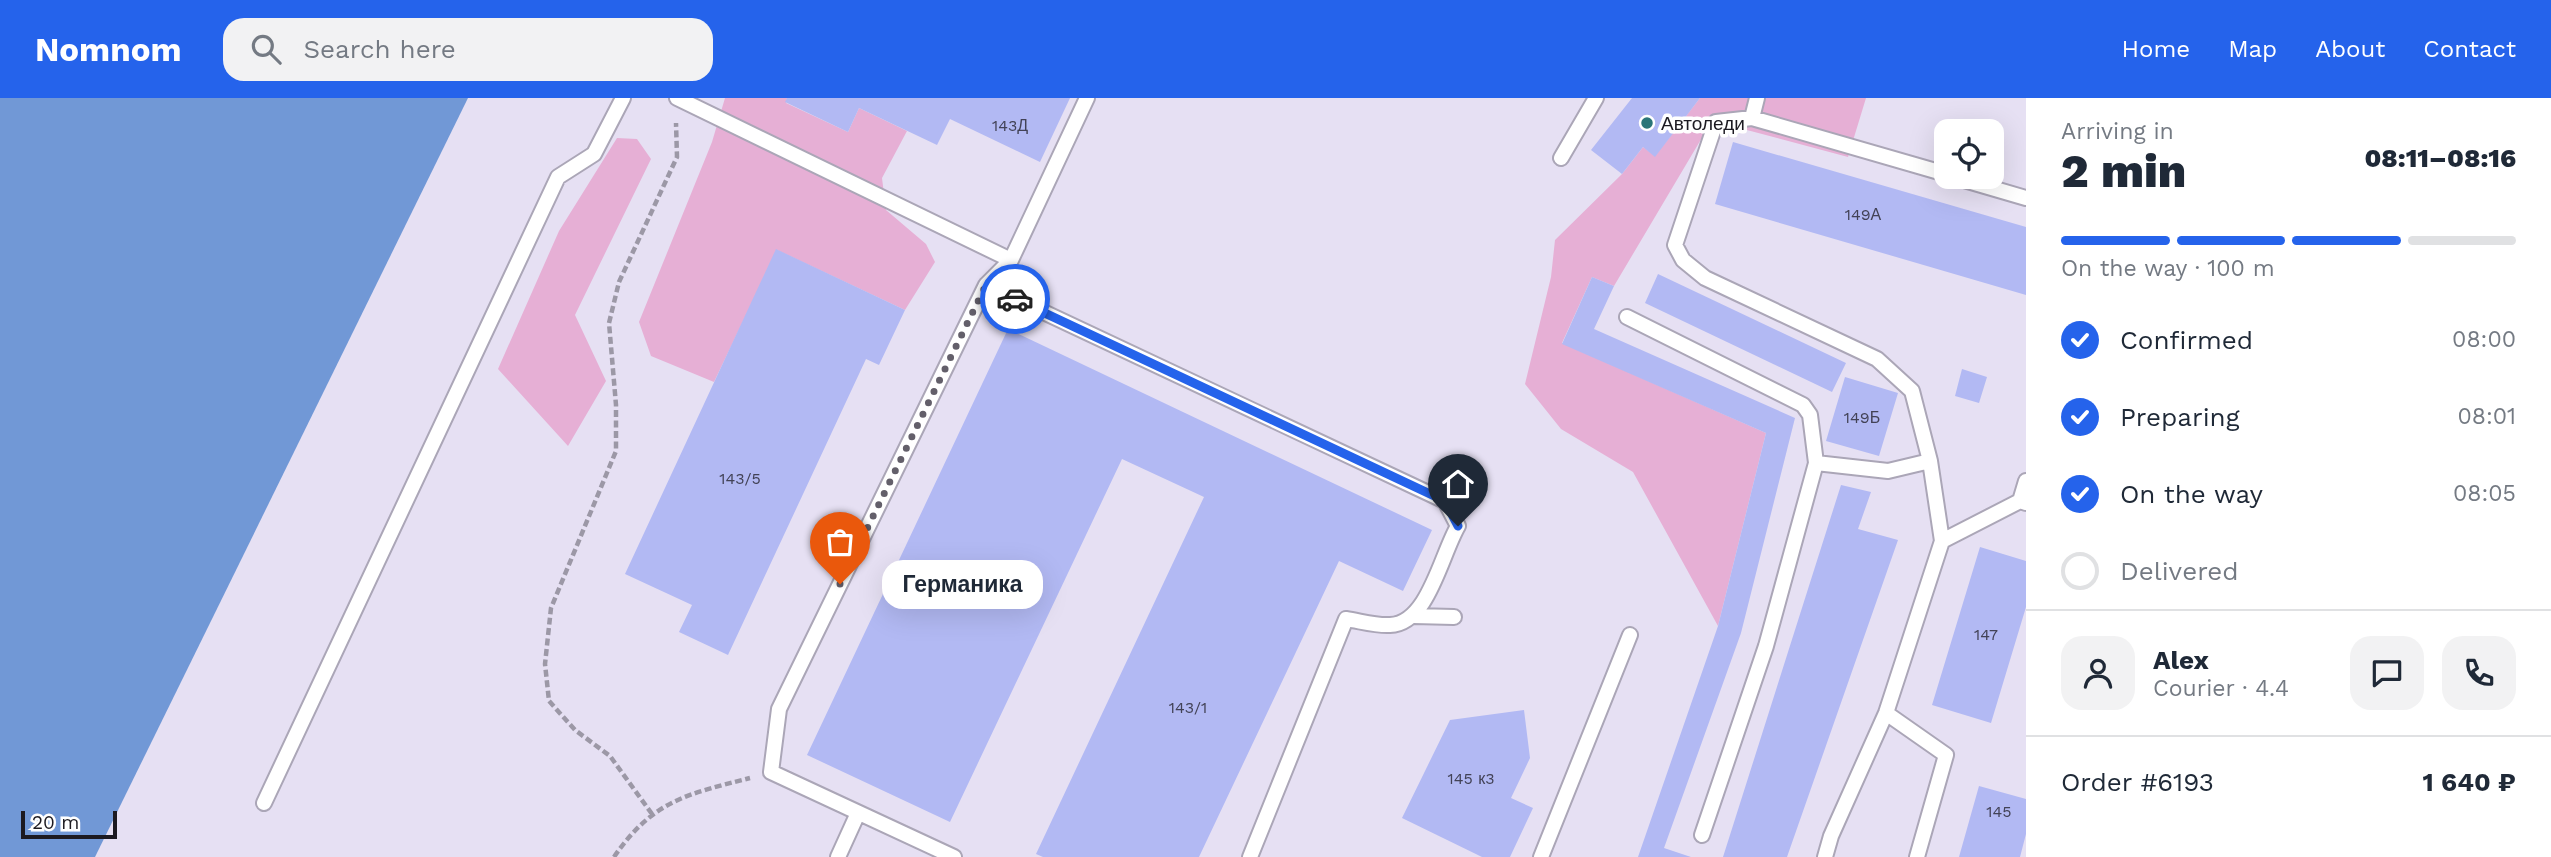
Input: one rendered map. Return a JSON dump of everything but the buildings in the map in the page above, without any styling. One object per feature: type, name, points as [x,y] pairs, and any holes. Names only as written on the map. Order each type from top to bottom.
[{"type":"lane","points":[[264,803],[558,177],[594,154],[623,98]]},
{"type":"lane","points":[[954,857],[771,772],[779,709],[986,285],[1011,260],[1087,98]]},
{"type":"lane","points":[[1561,158],[1596,98]]},
{"type":"lane","points":[[1752,118],[1758,98]]},
{"type":"lane","points":[[676,104],[1011,260]]},
{"type":"lane","points":[[1825,857],[1831,836],[1886,713],[1941,541],[1930,461],[1912,391],[1877,359],[1705,278],[1683,260],[1675,245],[1716,122],[1752,118],[1934,171]]},
{"type":"lane","points":[[1995,189],[2026,198]]},
{"type":"lane","points":[[986,285],[1445,501],[1458,526],[1445,548],[1427,599],[1414,617]]},
{"type":"lane","points":[[1627,317],[1803,405],[1810,415],[1816,463],[1766,646],[1702,835]]},
{"type":"lane","points":[[1816,463],[1888,471],[1930,461]]},
{"type":"lane","points":[[1941,541],[2023,502],[2026,481]]},
{"type":"lane","points":[[1250,857],[1346,619],[1392,626],[1414,617],[1454,617]]},
{"type":"lane","points":[[1541,857],[1630,635]]},
{"type":"lane","points":[[1886,713],[1946,755],[1917,857]]},
{"type":"lane","points":[[838,857],[858,814]]},
{"type":"path","points":[[652,814],[610,756],[575,730],[549,701],[545,664],[551,608],[616,451],[616,405],[609,323],[619,282],[677,157],[676,104]]},
{"type":"path","points":[[614,857],[652,814],[682,795],[771,772]]},
{"type":"shaded area","points":[[725,98],[787,98],[786,103],[848,132],[859,108],[907,131],[882,178],[886,210],[926,244],[935,262],[905,310],[777,250],[714,382],[651,356],[639,322],[712,142]]},
{"type":"shaded area","points":[[1700,98],[1866,98],[1848,157],[1728,125],[1703,136],[1614,286],[1592,277],[1562,343],[1766,433],[1718,626],[1633,472],[1561,429],[1525,384],[1551,277],[1555,240],[1622,174],[1643,147],[1655,156]]},
{"type":"shaded area","points":[[617,138],[637,139],[651,159],[575,315],[606,381],[568,446],[498,369],[559,231]]},
{"type":"water","points":[[0,98],[468,98],[95,857],[0,857]]},
{"type":"way so far","points":[[840,584],[986,285],[1015,299]]},
{"type":"place","name":"Автоледи","points":[[1647,123]]},
{"type":"place","name":"Германика","points":[[840,584]]},
{"type":"route","points":[[1015,299],[1445,501],[1458,526]]}]
